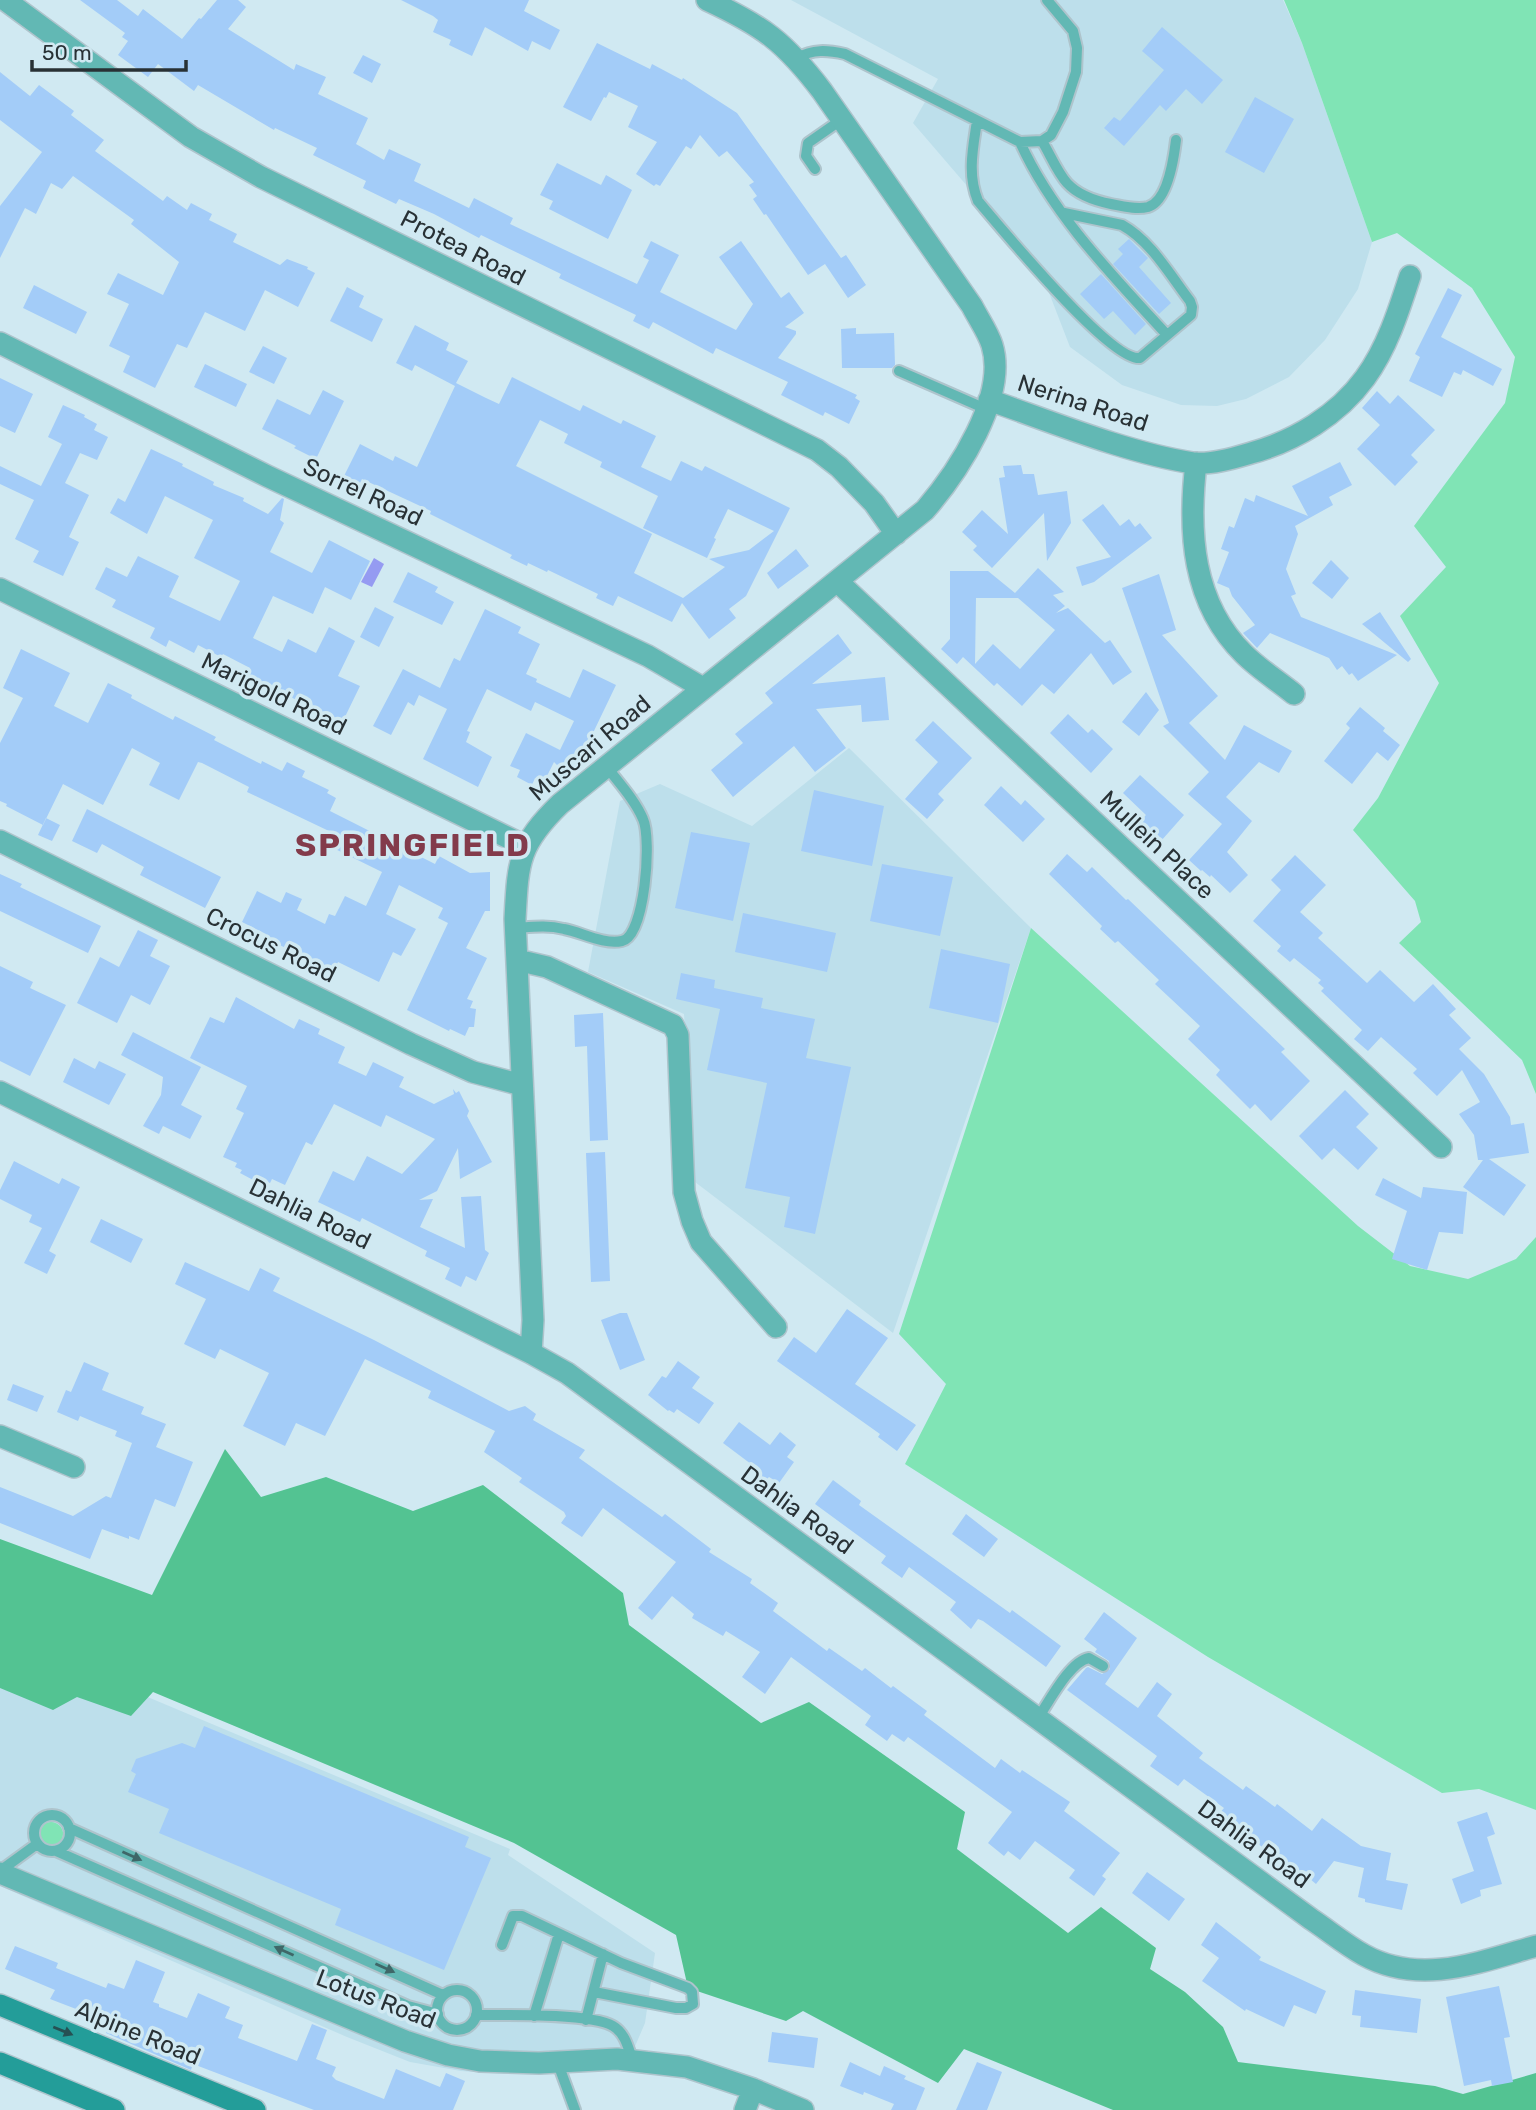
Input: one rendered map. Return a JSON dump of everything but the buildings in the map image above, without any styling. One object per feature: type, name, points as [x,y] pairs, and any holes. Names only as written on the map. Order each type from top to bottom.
[{"type":"main road","name":"Alpine Road","points":[[0,2005],[255,2110]]},
{"type":"main road","points":[[0,2063],[114,2110]]},
{"type":"street","name":"Protea Road","points":[[5,0],[191,137],[261,177],[817,450],[839,467],[874,503],[896,534]]},
{"type":"street","name":"Nerina Road","points":[[707,0],[754,23],[797,58],[972,306],[992,344],[994,372],[987,404],[1136,449],[1196,463],[1233,458],[1273,447],[1303,433],[1344,400],[1365,378],[1384,345],[1410,276]]},
{"type":"street","name":"Sorrel Road","points":[[0,343],[267,476],[648,656],[703,688]]},
{"type":"street","name":"Muscari Road","points":[[531,1353],[533,1320],[515,928],[519,870],[525,846],[540,824],[560,804],[925,510],[944,487],[969,445],[987,404]]},
{"type":"street","points":[[1196,463],[1192,502],[1193,542],[1197,568],[1208,605],[1244,655],[1294,694]]},
{"type":"street","name":"Mullein Place","points":[[837,581],[1441,1147]]},
{"type":"street","name":"Marigold Road","points":[[0,589],[525,846]]},
{"type":"street","name":"Crocus Road","points":[[0,841],[411,1044],[473,1072],[522,1085]]},
{"type":"street","points":[[517,960],[547,967],[673,1025],[678,1035],[684,1192],[692,1221],[701,1242],[776,1327]]},
{"type":"street","name":"Dahlia Road","points":[[0,1092],[567,1373],[1311,1919],[1365,1955],[1389,1966],[1418,1971],[1443,1970],[1464,1967],[1536,1946]]},
{"type":"street","points":[[0,1436],[74,1467]]},
{"type":"street","name":"Lotus Road","points":[[0,1872],[405,2041],[448,2055],[480,2061],[539,2063],[592,2058],[632,2059],[687,2067],[753,2089],[803,2110]]},
{"type":"street","points":[[745,2110],[753,2089]]},
{"type":"lane","points":[[797,58],[808,52],[821,50],[845,54],[1020,142],[1042,141],[1051,135],[1063,112],[1076,72],[1077,48],[1073,31],[1047,0]]},
{"type":"lane","points":[[815,169],[806,156],[808,143],[841,120]]},
{"type":"lane","points":[[977,121],[971,165],[973,190],[978,201],[1088,326],[1122,353],[1131,358],[1140,358],[1191,315],[1192,307],[1143,240],[1122,225],[1064,213]]},
{"type":"lane","points":[[1042,141],[1067,183],[1086,196],[1103,203],[1135,208],[1155,203],[1164,190],[1171,171],[1176,139]]},
{"type":"lane","points":[[1020,142],[1047,192],[1101,261],[1167,335]]},
{"type":"lane","points":[[899,370],[987,404]]},
{"type":"lane","points":[[515,928],[546,926],[612,941],[624,941],[631,935],[639,915],[648,842],[644,821],[638,810],[606,766]]},
{"type":"lane","points":[[1038,1718],[1073,1667],[1082,1659],[1089,1658],[1103,1666]]},
{"type":"lane","points":[[438,2014],[408,2006],[56,1851],[43,1849],[37,1844],[34,1831],[36,1824],[47,1816],[61,1818],[69,1828],[443,1995]]},
{"type":"lane","points":[[56,1851],[68,1842],[69,1828]]},
{"type":"lane","points":[[0,1872],[37,1844]]},
{"type":"lane","points":[[502,1945],[516,1914],[603,1954],[688,1988],[692,1992],[693,2004],[686,2008],[676,2008],[594,1992]]},
{"type":"lane","points":[[534,2016],[559,1934]]},
{"type":"lane","points":[[586,2020],[603,1954]]},
{"type":"lane","points":[[457,1990],[467,1993],[474,2000],[476,2015],[467,2027],[457,2029],[442,2023],[438,2014],[438,2004],[443,1995],[457,1990]]},
{"type":"lane","points":[[476,2015],[534,2016],[603,2022],[618,2030],[627,2043],[632,2059]]},
{"type":"lane","points":[[557,2061],[575,2110]]},
{"type":"shaded area","points":[[791,0],[1283,0],[1302,43],[1372,242],[1358,289],[1325,340],[1289,377],[1246,399],[1217,406],[1181,405],[1122,385],[1070,347],[1041,272],[913,123],[938,79]]},
{"type":"shaded area","points":[[849,748],[1031,928],[893,1333],[695,1182],[684,1014],[588,972],[620,801],[660,784],[752,826]]},
{"type":"shaded area","points":[[0,1635],[510,1849],[508,1855],[655,1953],[645,2023],[624,2072],[605,2067],[557,2073],[503,2074],[461,2071],[410,2062],[0,1886]]},
{"type":"green space","points":[[1284,0],[1536,0],[1536,1094],[1522,1060],[1399,943],[1421,922],[1415,901],[1353,830],[1378,798],[1439,683],[1400,616],[1446,567],[1414,526],[1505,403],[1515,357],[1472,288],[1397,233],[1372,242],[1302,43]]},
{"type":"green space","points":[[1031,928],[1358,1226],[1410,1266],[1468,1279],[1516,1259],[1536,1237],[1536,1810],[1479,1789],[1442,1793],[1208,1657],[905,1464],[946,1384],[899,1334]]},
{"type":"green space","points":[[225,1449],[261,1497],[326,1477],[413,1511],[483,1485],[623,1593],[629,1625],[761,1723],[809,1702],[965,1812],[957,1849],[1068,1933],[1101,1907],[1156,1948],[1150,1969],[1185,1992],[1223,2027],[1238,2062],[1435,2086],[1463,2094],[1536,2073],[1536,2110],[1113,2110],[964,2049],[938,2083],[803,2011],[786,2021],[688,1988],[676,1935],[514,1843],[153,1692],[131,1716],[77,1697],[53,1710],[0,1688],[0,1539],[152,1595]]},
{"type":"green space","points":[[51,1822],[62,1829],[63,1834],[56,1845],[51,1846],[40,1839],[39,1834],[46,1823]]},
{"type":"water","points":[[374,558],[384,564],[372,587],[361,582]]},
{"type":"district","name":"SPRINGFIELD","points":[[413,845]]}]
